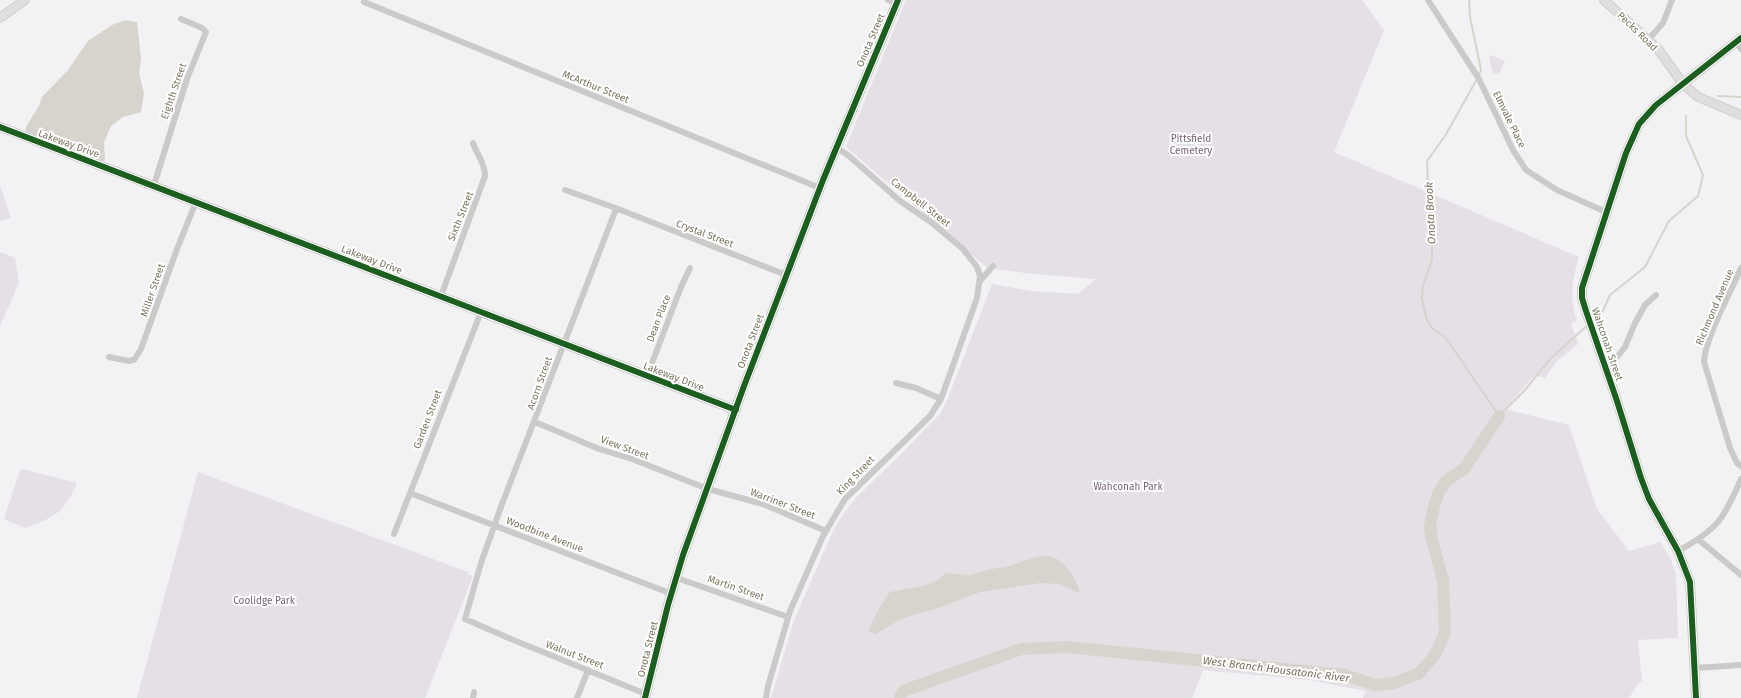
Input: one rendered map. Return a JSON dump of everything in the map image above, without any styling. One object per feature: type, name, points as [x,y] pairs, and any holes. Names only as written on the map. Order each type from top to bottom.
[{"type":"street","points":[[0,18],[25,0]]},
{"type":"street","points":[[888,0],[897,2]]},
{"type":"street","name":"Elmvale Place","points":[[1428,0],[1478,77],[1513,150],[1526,170],[1557,190],[1606,212]]},
{"type":"street","name":"Pecks Road","points":[[1604,0],[1658,49],[1683,84],[1698,97],[1741,115]]},
{"type":"street","points":[[1648,40],[1663,23],[1672,0]]},
{"type":"street","name":"McArthur Street","points":[[364,2],[820,188]]},
{"type":"street","name":"Onota Street","points":[[646,696],[677,578],[736,410],[820,188],[897,2]]},
{"type":"street","name":"Eighth Street","points":[[154,185],[187,79],[206,32],[202,28],[181,19]]},
{"type":"street","name":"Wahconah Street","points":[[1696,698],[1690,582],[1678,551],[1646,492],[1587,314],[1582,298],[1582,288],[1626,153],[1638,124],[1656,105],[1739,43]]},
{"type":"street","name":"Lakeway Drive","points":[[0,127],[736,410]]},
{"type":"street","name":"Sixth Street","points":[[441,296],[485,176],[483,162],[476,153],[473,143]]},
{"type":"street","name":"Campbell Street","points":[[837,148],[849,156],[900,201],[932,223],[963,250],[977,267],[980,281]]},
{"type":"street","name":"Crystal Street","points":[[564,190],[786,275]]},
{"type":"street","name":"Miller Street","points":[[109,357],[130,361],[134,360],[141,349],[196,202]]},
{"type":"street","name":"Acorn Street","points":[[480,564],[616,209]]},
{"type":"street","points":[[980,281],[993,266]]},
{"type":"street","name":"Dean Place","points":[[647,376],[681,287],[690,268]]},
{"type":"street","name":"Richmond Avenue","points":[[1741,268],[1712,332],[1704,354],[1704,362],[1730,448],[1737,463],[1741,466]]},
{"type":"street","name":"King Street","points":[[766,698],[768,686],[788,617],[826,531],[845,499],[930,416],[941,399],[964,338],[977,298],[980,281]]},
{"type":"street","points":[[1604,363],[1617,357],[1625,347],[1635,323],[1645,305],[1656,296]]},
{"type":"street","name":"Garden Street","points":[[394,534],[481,312]]},
{"type":"street","points":[[896,383],[916,388],[941,399]]},
{"type":"street","name":"View Street","points":[[535,422],[599,449],[632,459],[708,489]]},
{"type":"street","points":[[1678,551],[1699,540],[1711,531],[1722,518],[1741,479]]},
{"type":"street","name":"Warriner Street","points":[[708,489],[764,504],[826,531]]},
{"type":"street","name":"Woodbine Avenue","points":[[410,493],[672,594]]},
{"type":"street","points":[[1699,540],[1741,575]]},
{"type":"street","name":"Walnut Street","points":[[480,564],[465,619],[588,670],[646,696]]},
{"type":"street","name":"Martin Street","points":[[677,578],[788,617]]},
{"type":"street","points":[[1695,668],[1741,665]]},
{"type":"street","points":[[577,698],[588,670]]},
{"type":"green space","name":"Wahconah Park","points":[[906,0],[1362,0],[1384,30],[1334,152],[1579,257],[1572,289],[1573,305],[1577,321],[1571,323],[1578,344],[1556,362],[1545,378],[1535,375],[1505,409],[1569,425],[1597,509],[1629,551],[1660,542],[1671,560],[1676,574],[1678,638],[1638,640],[1642,682],[1640,681],[1629,698],[1363,698],[1366,691],[1309,680],[1203,670],[1192,698],[771,698],[794,620],[834,529],[856,498],[940,414],[946,403],[992,284],[1032,291],[1078,294],[1096,279],[1033,274],[987,268],[846,147]]},
{"type":"green space","points":[[1491,55],[1505,61],[1499,74],[1493,74],[1489,57]]},
{"type":"green space","points":[[0,186],[11,218],[0,221]]},
{"type":"green space","points":[[0,253],[15,258],[19,283],[0,326]]},
{"type":"green space","points":[[22,469],[77,483],[63,508],[44,521],[25,528],[4,519],[19,473]]},
{"type":"green space","name":"Coolidge Park","points":[[198,472],[468,572],[467,574],[473,576],[425,698],[137,698]]},
{"type":"shaded area","points":[[125,20],[137,22],[141,58],[139,74],[144,93],[141,112],[123,117],[111,126],[104,142],[105,160],[103,161],[31,136],[25,132],[27,125],[39,106],[42,97],[68,70],[88,41],[112,25]]},
{"type":"shaded area","points":[[1048,556],[1063,563],[1076,581],[1079,593],[1060,584],[1040,583],[980,592],[936,609],[912,615],[896,622],[876,634],[869,632],[878,612],[890,592],[924,586],[938,580],[946,573],[970,575],[1006,567],[1036,557]]},
{"type":"waterway","name":"Onota Brook","points":[[1469,0],[1470,17],[1481,70],[1479,75]]},
{"type":"waterway","name":"Onota Brook","points":[[1477,79],[1445,136],[1427,161],[1428,183],[1431,196],[1429,217],[1432,237],[1432,260],[1423,286],[1422,299],[1427,320],[1432,328],[1446,338],[1499,416],[1524,391],[1550,359],[1588,325]]},
{"type":"waterway","name":"West Branch Housatonic River","points":[[1718,96],[1741,97]]},
{"type":"waterway","name":"West Branch Housatonic River","points":[[1592,322],[1602,313],[1610,295],[1645,267],[1669,221],[1698,196],[1703,175],[1686,136],[1686,116]]},
{"type":"waterway","name":"West Branch Housatonic River","points":[[900,698],[903,691],[1021,649],[1067,647],[1345,675],[1376,685],[1394,683],[1418,674],[1431,660],[1438,649],[1445,632],[1443,580],[1430,527],[1434,506],[1439,492],[1446,481],[1464,469],[1499,416]]},
{"type":"cycle path","points":[[645,698],[668,605],[683,555],[744,386],[823,180],[898,0]]},
{"type":"cycle path","points":[[1696,698],[1690,582],[1678,551],[1649,499],[1641,478],[1617,401],[1586,311],[1582,298],[1582,288],[1626,153],[1639,124],[1656,105],[1741,38]]},
{"type":"cycle path","points":[[0,127],[736,410]]},
{"type":"park label","name":"Pittsfield Cemetery","points":[[1191,144]]}]
